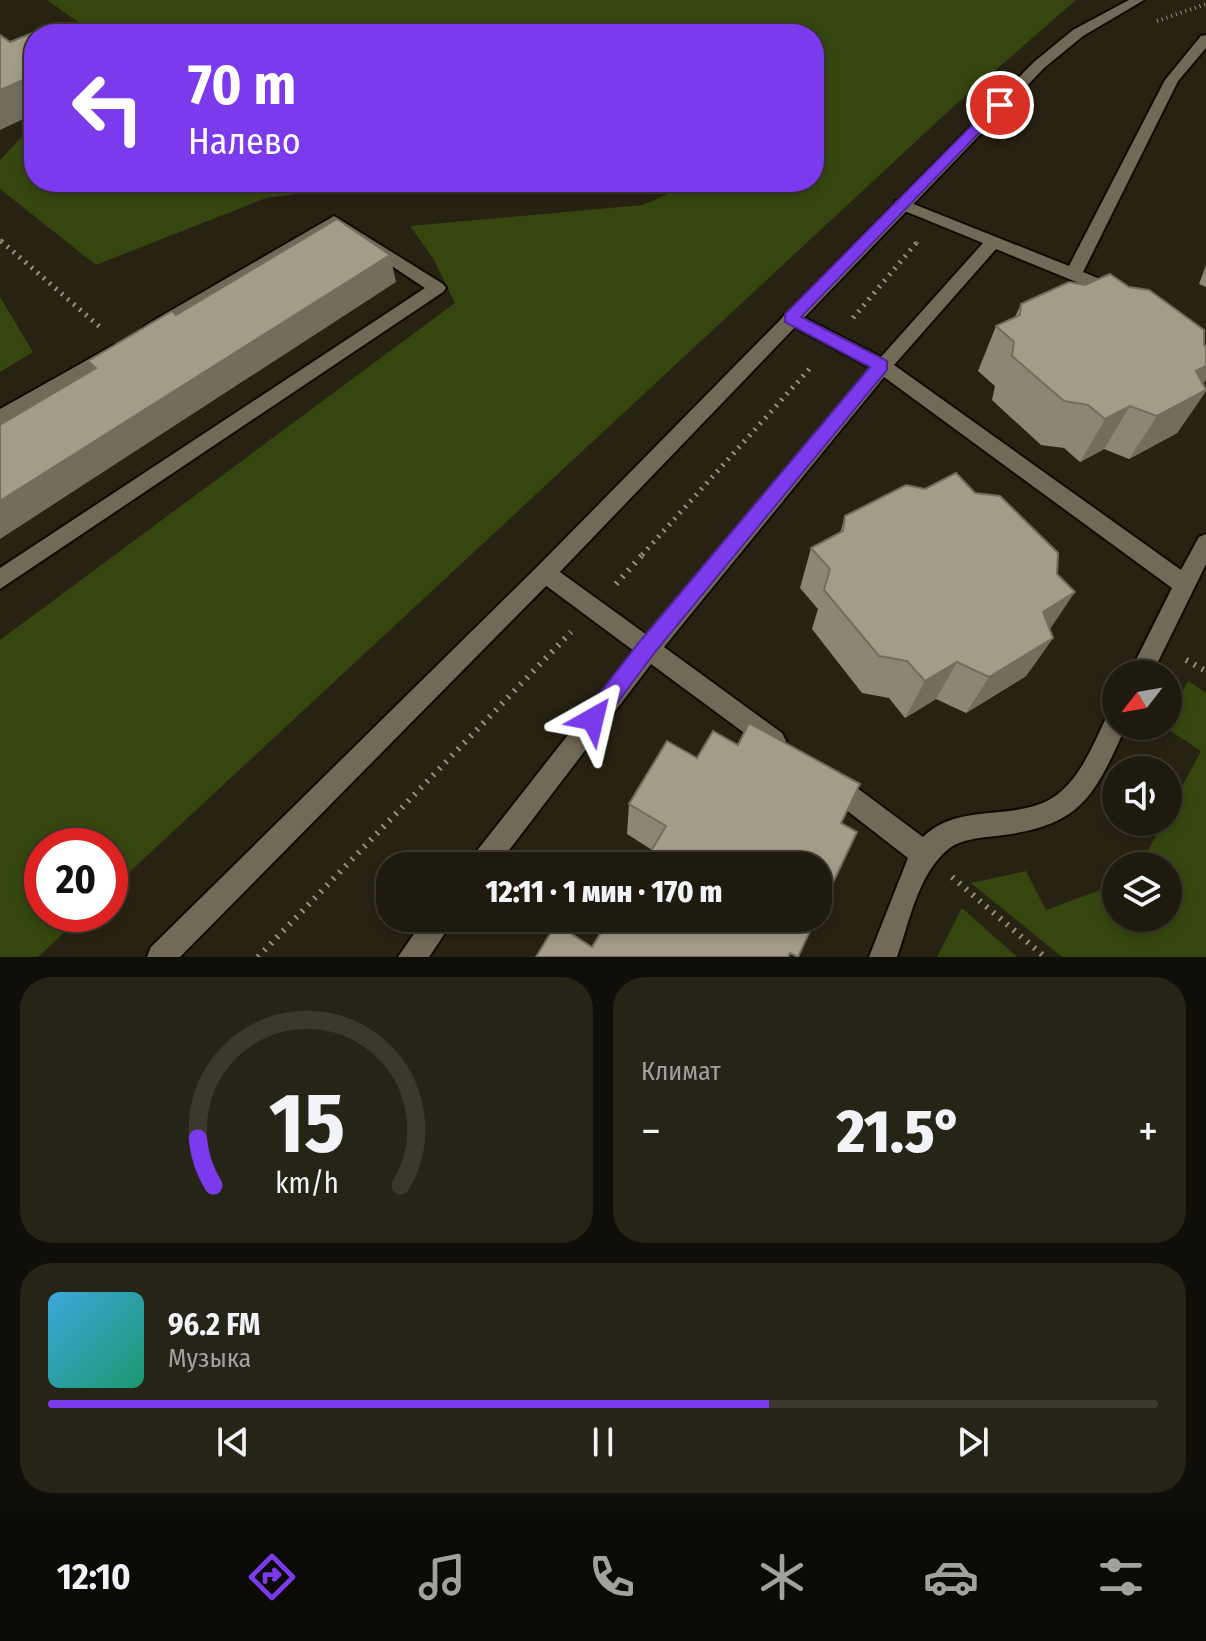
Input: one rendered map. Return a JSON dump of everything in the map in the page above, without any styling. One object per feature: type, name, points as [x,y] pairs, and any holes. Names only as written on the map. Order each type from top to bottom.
[{"type":"street","points":[[161,957],[545,573],[901,204],[1055,50],[1117,8],[1138,0]]},
{"type":"street","points":[[1074,274],[1172,80],[1206,39]]},
{"type":"street","points":[[901,204],[1127,297]]},
{"type":"street","points":[[0,418],[334,221],[437,288],[0,580]]},
{"type":"street","points":[[492,852],[648,646],[881,365],[993,242]]},
{"type":"street","points":[[791,318],[881,365],[1185,585]]},
{"type":"street","points":[[1147,660],[1206,543]]},
{"type":"street","points":[[545,573],[648,646],[924,854]]},
{"type":"street","points":[[883,957],[924,854],[952,832],[984,823],[1024,819],[1062,807],[1083,787],[1107,740]]},
{"type":"street","points":[[412,957],[431,932]]},
{"type":"path","points":[[1147,25],[1206,4]]},
{"type":"path","points":[[258,957],[594,608],[834,341],[937,220]]},
{"type":"path","points":[[0,240],[122,346]]},
{"type":"path","points":[[924,854],[1045,957]]},
{"type":"green space","points":[[47,0],[1076,0],[954,106],[128,873],[128,828],[24,828],[24,932],[65,932],[38,957],[0,957],[0,640],[455,303],[433,258],[410,226],[643,205],[672,192],[824,192],[824,24],[81,24]]},
{"type":"green space","points":[[24,134],[24,192],[310,192],[266,198],[96,265],[0,189],[0,160]]},
{"type":"green space","points":[[0,297],[33,352],[0,372]]},
{"type":"green space","points":[[1188,681],[1206,693],[1206,957],[1062,957],[971,883],[1026,871],[1046,910],[1102,889],[1102,932],[1182,932],[1182,852],[1147,852],[1156,836],[1182,836],[1182,787],[1201,751],[1182,738],[1182,692]]},
{"type":"green space","points":[[962,908],[1017,957],[937,957]]},
{"type":"building","points":[[0,35],[10,42],[24,36],[24,79],[0,90]]},
{"type":"building","points":[[337,219],[390,255],[0,501],[0,425],[96,368],[88,361],[172,311],[176,315]]},
{"type":"building","points":[[1110,274],[1129,287],[1149,290],[1204,330],[1206,366],[1196,371],[1206,390],[1157,416],[1130,406],[1105,419],[1088,405],[1064,401],[1012,356],[1014,342],[996,326],[1020,315],[1021,304],[1069,282],[1085,285]]},
{"type":"building","points":[[956,473],[975,493],[1000,496],[1058,553],[1057,574],[1075,592],[1043,612],[1053,638],[989,677],[957,662],[925,681],[907,661],[879,656],[824,590],[830,569],[811,548],[843,531],[845,516],[906,485],[925,489]]},
{"type":"building","points":[[749,723],[860,784],[841,823],[857,832],[832,885],[832,852],[650,852],[666,826],[629,804],[667,741],[697,758],[713,731],[738,745]]},
{"type":"building","points":[[551,932],[569,932],[592,947],[601,932],[810,932],[798,957],[790,953],[788,957],[536,957]]},
{"type":"route","points":[[593,719],[648,646],[881,365],[791,318],[1000,105]]}]
